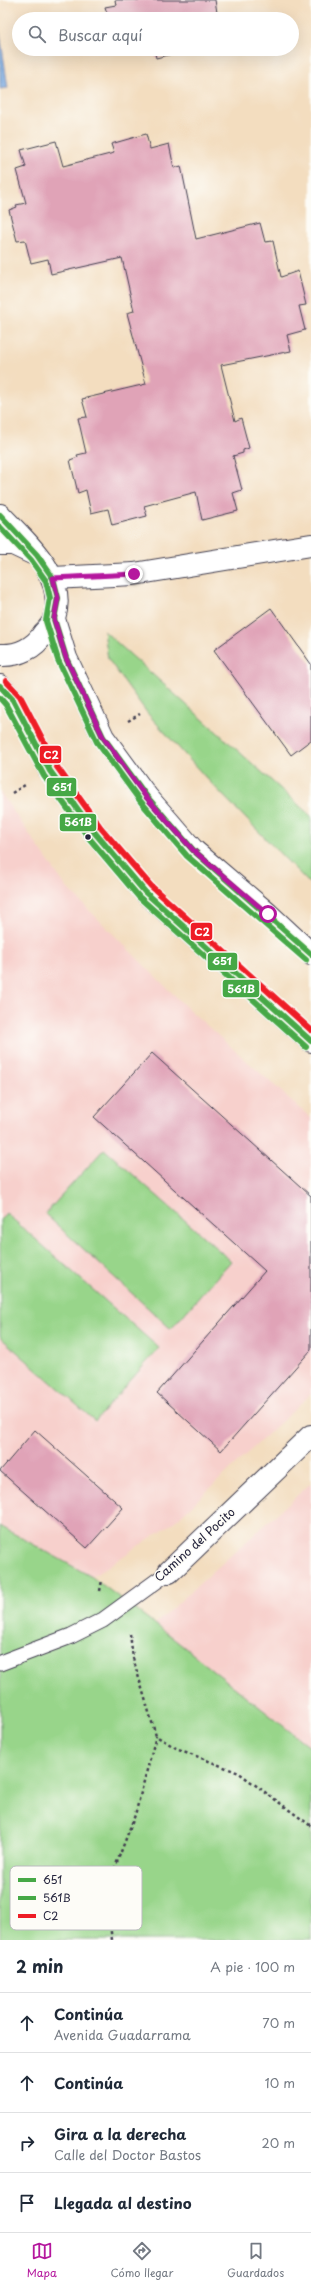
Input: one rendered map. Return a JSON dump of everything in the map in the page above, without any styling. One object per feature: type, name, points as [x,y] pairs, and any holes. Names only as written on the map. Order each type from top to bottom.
[{"type":"street","points":[[0,514],[37,555],[53,578],[58,598],[54,619],[38,643],[13,656],[0,655]]},
{"type":"street","points":[[0,544],[12,544],[37,555]]},
{"type":"street","points":[[53,578],[134,574],[311,545]]},
{"type":"street","points":[[54,619],[66,658],[103,737],[146,797],[193,850],[268,914],[311,954]]},
{"type":"street","points":[[0,686],[13,700],[50,770],[95,833],[145,892],[311,1042]]},
{"type":"street","name":"Camino del Pocito","points":[[169,1572],[311,1436]]},
{"type":"lane","name":"Camino del Pocito","points":[[0,1664],[71,1636],[103,1620],[169,1572]]},
{"type":"path","points":[[116,1866],[135,1815],[156,1736],[133,1658],[130,1634]]},
{"type":"path","points":[[156,1736],[176,1748],[239,1773],[311,1826]]},
{"type":"path","points":[[111,1930],[112,1940]]},
{"type":"shaded area","points":[[0,792],[67,888],[186,1007],[311,1118],[311,1394],[174,1522],[92,1577],[0,1526]]},
{"type":"shaded area","points":[[311,1483],[311,1748],[155,1624]]},
{"type":"green space","points":[[104,631],[311,816],[311,885],[209,781],[148,714],[108,659]]},
{"type":"green space","points":[[104,1149],[231,1261],[171,1329],[45,1214]]},
{"type":"green space","points":[[6,1213],[159,1348],[95,1421],[0,1337],[0,1220]]},
{"type":"green space","points":[[0,1526],[92,1577],[155,1624],[311,1748],[311,1940],[0,1940]]},
{"type":"water","points":[[0,33],[8,88],[0,89]]},
{"type":"building","points":[[115,0],[215,0],[217,12],[107,12],[105,7],[116,5]]},
{"type":"building","points":[[146,134],[150,149],[169,144],[174,168],[181,166],[196,239],[260,223],[265,242],[273,241],[281,277],[298,271],[306,305],[299,306],[305,330],[287,335],[291,351],[221,365],[235,421],[241,418],[249,448],[243,450],[243,453],[233,456],[242,490],[233,493],[238,511],[202,520],[196,492],[144,506],[147,516],[112,525],[108,509],[91,513],[86,490],[78,493],[70,460],[78,457],[77,455],[86,453],[78,418],[87,417],[82,399],[146,384],[127,313],[134,311],[122,258],[51,274],[48,259],[31,263],[25,240],[17,241],[9,210],[17,207],[16,205],[26,203],[17,170],[26,167],[21,150],[56,141],[63,166],[114,153],[111,144]]},
{"type":"building","points":[[271,608],[311,664],[311,740],[291,755],[214,650]]},
{"type":"building","points":[[152,1053],[311,1196],[311,1350],[221,1451],[157,1393],[265,1271],[94,1117]]},
{"type":"building","points":[[35,1430],[123,1508],[87,1548],[0,1471]]},
{"type":"transit line","name":"651","points":[[0,515],[37,555],[53,578],[58,598],[54,619],[66,658],[103,737],[147,797],[193,850],[311,954]]},
{"type":"transit line","name":"561B","points":[[0,527],[31,560],[46,581],[50,598],[46,621],[58,660],[97,742],[141,802],[187,856],[306,960]]},
{"type":"transit line","name":"C2","points":[[6,681],[20,696],[57,767],[101,828],[151,886],[311,1030]]},
{"type":"transit line","name":"651","points":[[0,686],[13,700],[50,771],[95,833],[145,892],[311,1041]]},
{"type":"transit line","name":"561B","points":[[0,698],[6,705],[44,776],[89,838],[139,897],[306,1047]]},
{"type":"route","points":[[134,574],[53,578],[58,598],[54,619],[66,658],[103,737],[146,797],[193,850],[268,914]]}]
